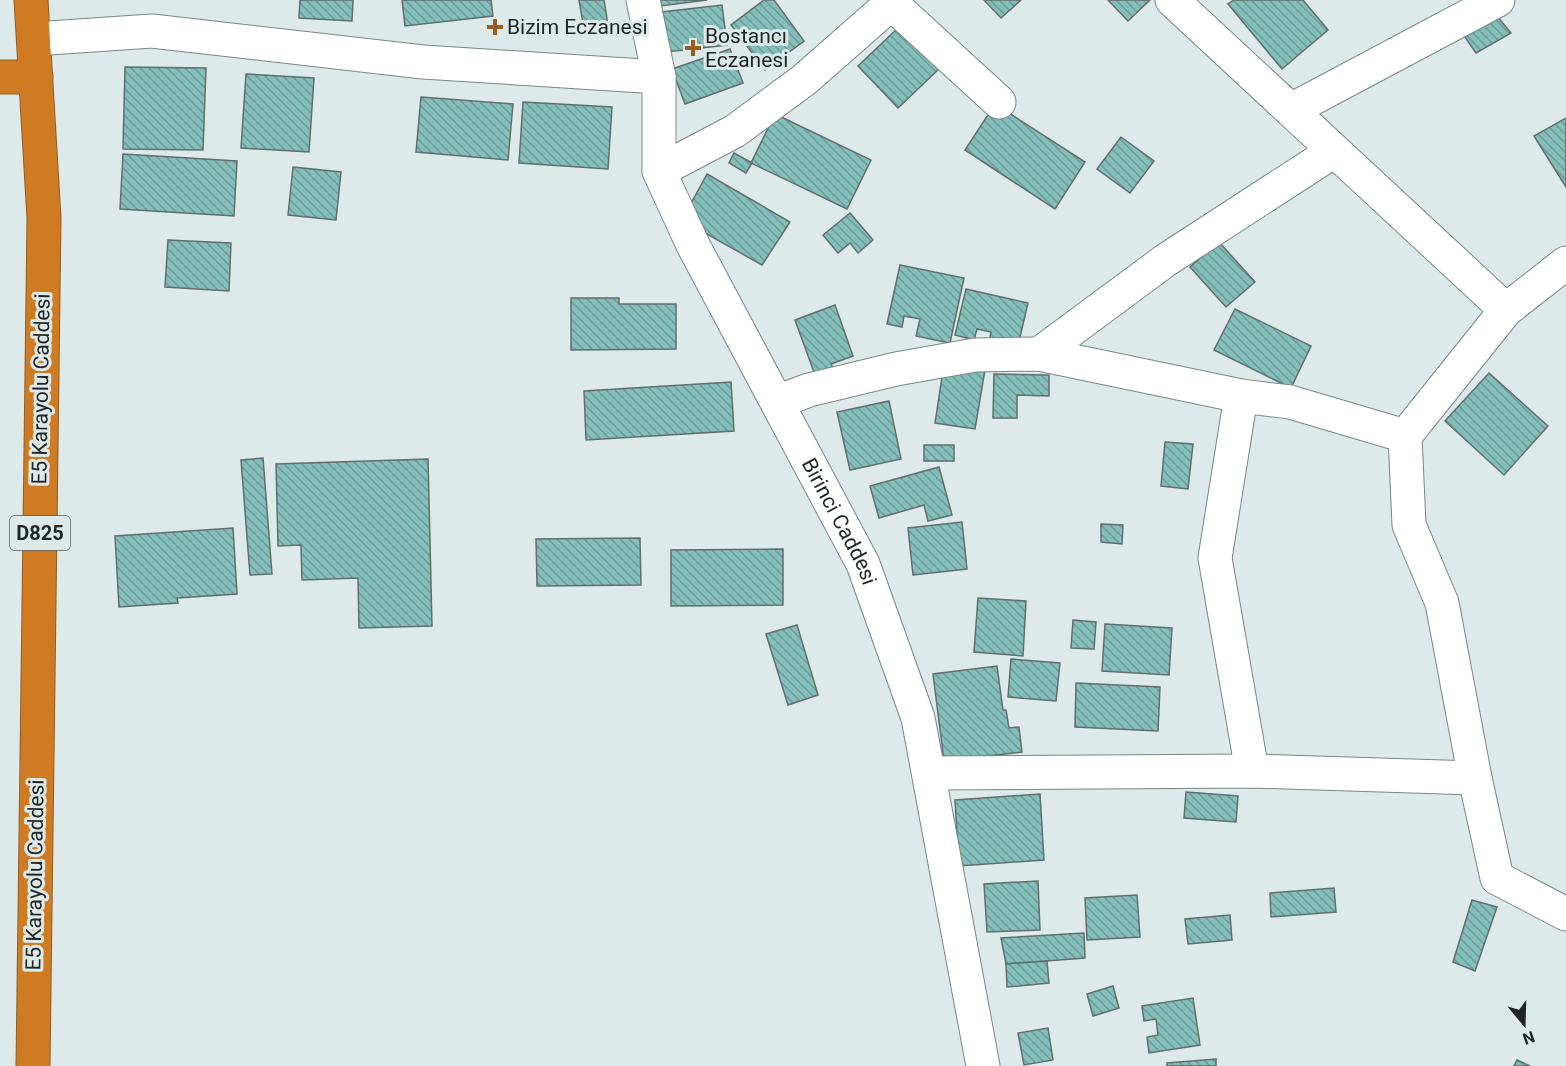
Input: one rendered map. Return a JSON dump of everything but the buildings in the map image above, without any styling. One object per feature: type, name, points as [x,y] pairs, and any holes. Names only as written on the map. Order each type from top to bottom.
[{"type":"highway","name":"E5 Karayolu Caddesi","points":[[31,0],[44,218],[33,1066]]},
{"type":"highway","points":[[0,77],[36,77]]},
{"type":"street","name":"Birinci Caddesi","points":[[643,0],[659,77],[659,171],[693,245],[863,564],[918,718],[983,1066]]},
{"type":"street","points":[[1172,0],[1506,310]]},
{"type":"street","points":[[1291,110],[1498,0]]},
{"type":"street","points":[[659,171],[735,131],[804,80],[893,2],[999,102]]},
{"type":"street","points":[[33,39],[152,31],[423,62],[659,77]]},
{"type":"street","points":[[1039,354],[1166,260],[1334,151]]},
{"type":"street","points":[[1566,263],[1506,310],[1405,436],[1409,525],[1442,603],[1475,778],[1497,878],[1566,914]]},
{"type":"street","points":[[777,402],[809,390],[896,369],[975,355],[1039,354],[1241,396],[1290,402],[1405,436]]},
{"type":"street","points":[[1241,396],[1215,558],[1252,771]]},
{"type":"street","points":[[928,773],[1252,771],[1475,778]]},
{"type":"place","name":"Bizim Eczanesi","points":[[495,27]]},
{"type":"place","name":"Bostancı Eczanesi","points":[[693,48]]}]
